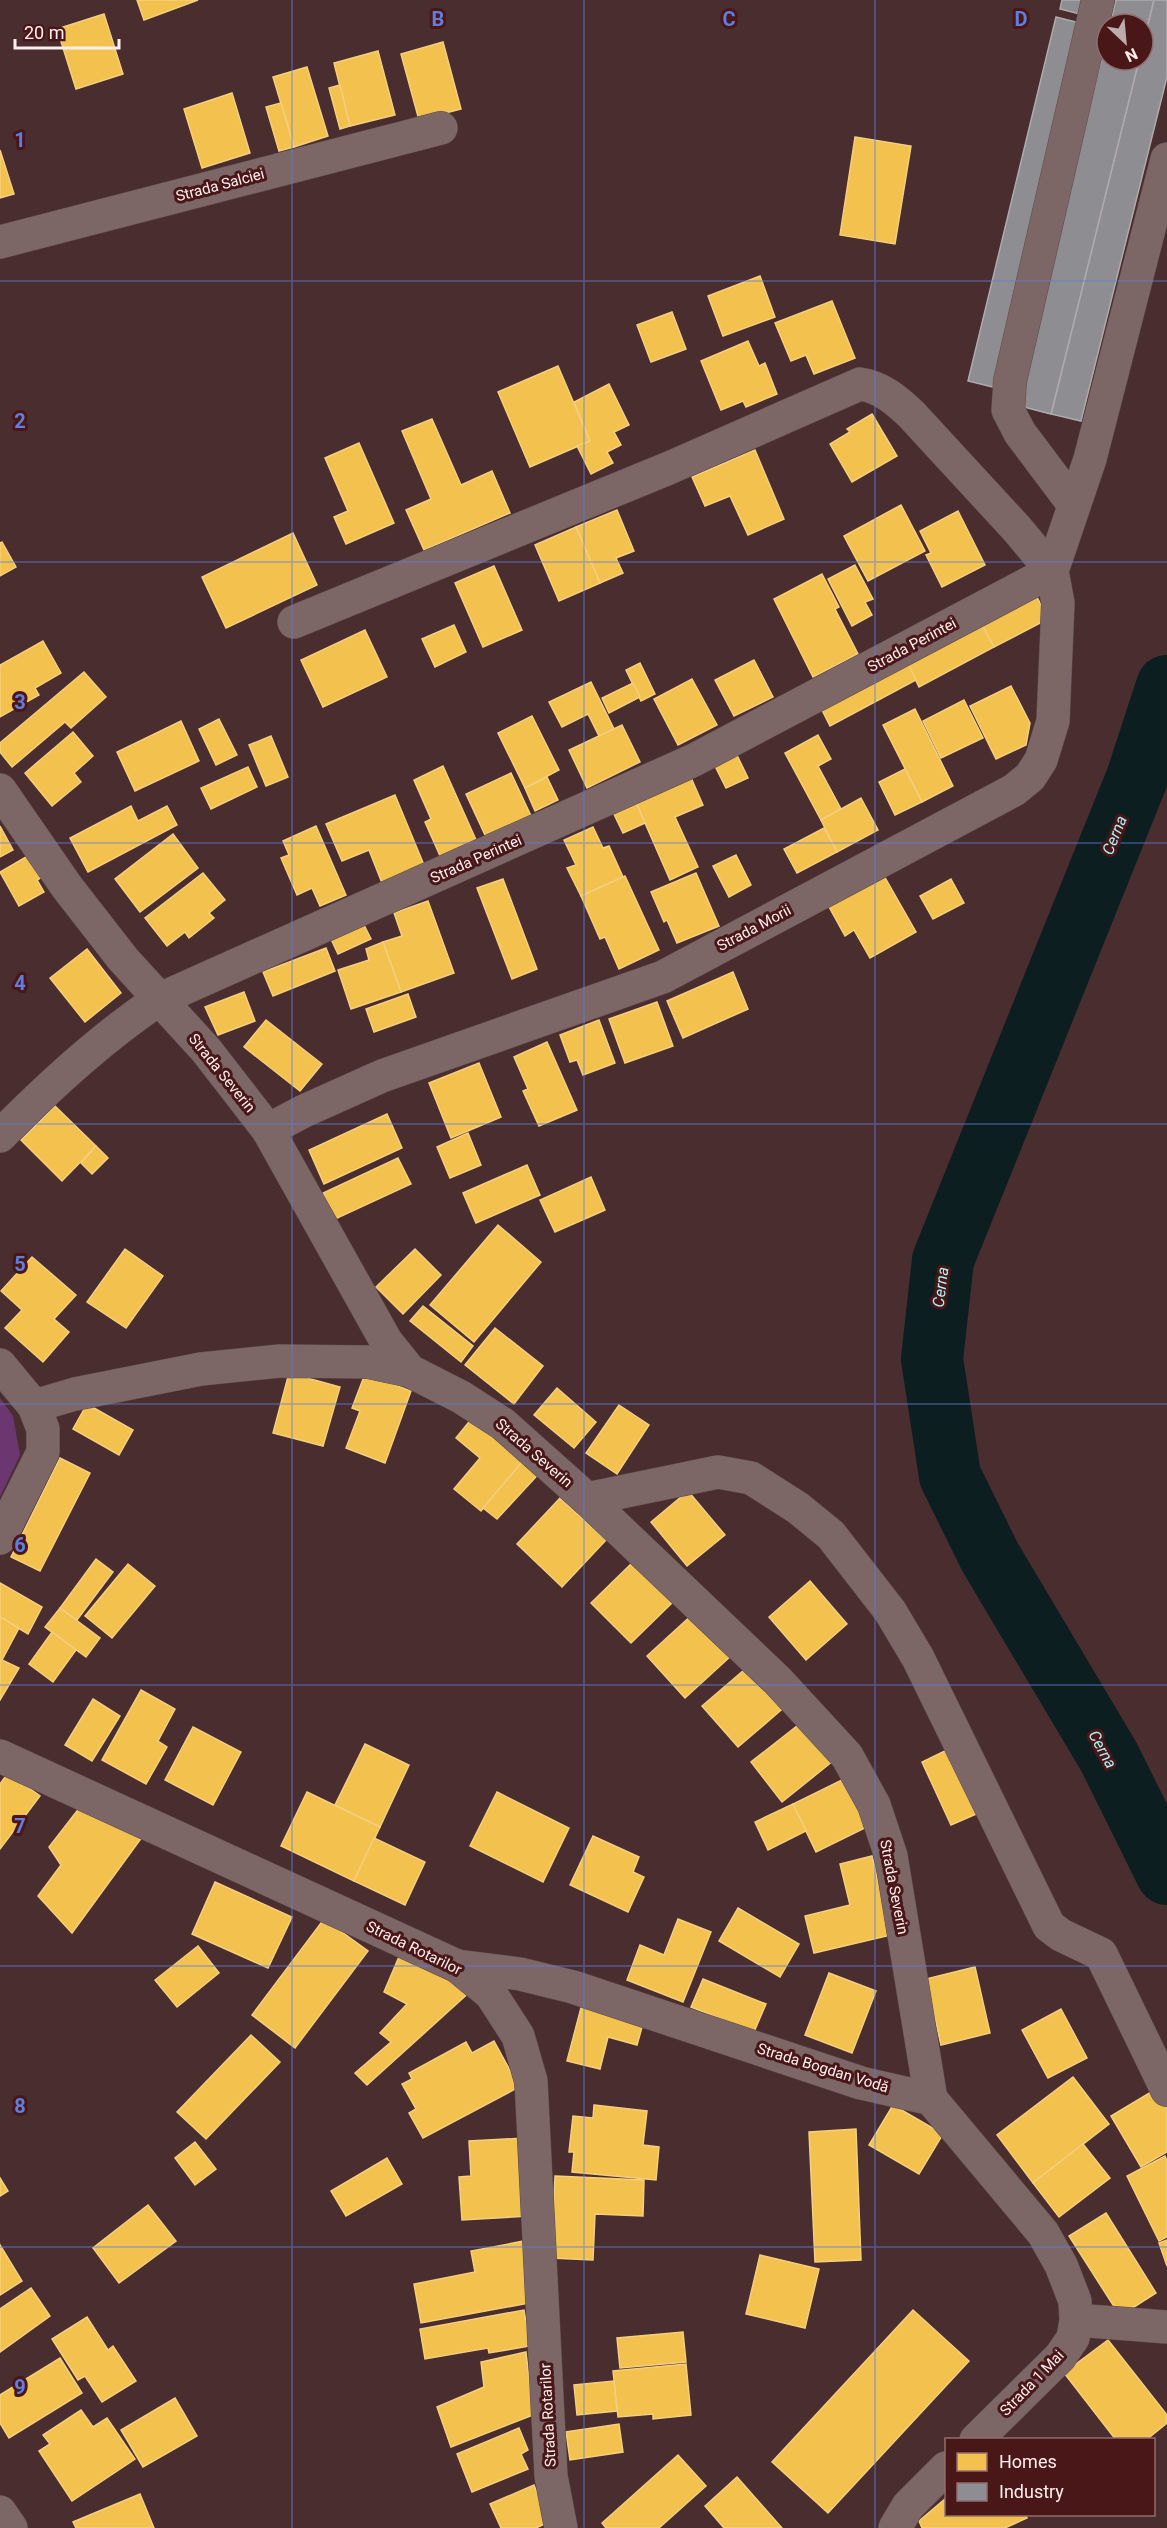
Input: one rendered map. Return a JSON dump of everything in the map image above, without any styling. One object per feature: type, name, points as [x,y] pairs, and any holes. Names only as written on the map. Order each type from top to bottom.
[{"type":"street","points":[[1074,505],[1020,433],[1008,410],[1009,391],[1098,0]]},
{"type":"street","name":"Strada Salciei","points":[[0,242],[441,128]]},
{"type":"street","points":[[1052,571],[1090,459],[1167,159]]},
{"type":"street","points":[[294,622],[669,468],[860,384],[873,386],[911,414],[1017,528],[1052,571]]},
{"type":"street","name":"Strada Perintei","points":[[0,1136],[77,1062],[118,1027],[158,1000],[694,760],[1052,571]]},
{"type":"street","name":"Strada Morii","points":[[268,1130],[382,1076],[663,977],[1014,790],[1030,777],[1041,760],[1053,721],[1058,603],[1052,571]]},
{"type":"street","name":"Strada Severin","points":[[0,790],[67,887],[158,1000],[206,1050],[268,1130],[386,1341],[410,1371],[461,1397],[503,1424],[587,1499],[778,1681],[847,1756],[874,1805],[891,1856],[932,2099]]},
{"type":"street","points":[[34,1406],[75,1395],[201,1369],[280,1361],[368,1362],[410,1371]]},
{"type":"street","points":[[0,1365],[34,1406],[43,1430],[43,1452],[0,1538]]},
{"type":"street","points":[[587,1499],[718,1472],[751,1478],[798,1508],[831,1535],[890,1611],[918,1658],[1049,1926],[1061,1935],[1101,1954],[1167,2090]]},
{"type":"street","name":"Strada Rotarilor","points":[[0,1755],[457,1966],[491,1994],[518,2036],[531,2081],[551,2476],[561,2528]]},
{"type":"street","name":"Strada Bogdan Vodă","points":[[457,1966],[520,1974],[573,1987],[861,2083],[932,2099]]},
{"type":"street","points":[[932,2099],[1043,2233],[1065,2274],[1075,2301],[1076,2320],[1167,2327]]},
{"type":"street","name":"Strada 1 Mai","points":[[977,2438],[1060,2357],[1073,2338],[1076,2320]]},
{"type":"street","points":[[895,2528],[908,2506],[945,2469]]},
{"type":"street","points":[[0,2512],[11,2528]]},
{"type":"shaded area","points":[[0,1398],[13,1416],[20,1455],[0,1497]]},
{"type":"building: Homes","points":[[137,0],[198,0],[144,20]]},
{"type":"building: Homes","points":[[104,14],[123,74],[76,89],[57,29]]},
{"type":"building: Homes","points":[[443,42],[461,109],[419,120],[401,54]]},
{"type":"building: Homes","points":[[378,51],[395,115],[350,126],[334,63]]},
{"type":"building: Homes","points":[[307,67],[328,136],[294,147],[273,77]]},
{"type":"building: Homes","points":[[340,85],[350,126],[340,129],[329,88]]},
{"type":"building: Homes","points":[[232,93],[250,153],[202,168],[184,109]]},
{"type":"building: Homes","points":[[281,103],[294,147],[279,151],[266,107]]},
{"type":"building: Homes","points":[[855,137],[911,146],[895,244],[840,235]]},
{"type":"building: Homes","points":[[0,150],[14,194],[0,198]]},
{"type":"building: Homes","points":[[760,276],[775,317],[723,336],[708,296]]},
{"type":"building: Homes","points":[[832,301],[855,358],[814,374],[806,355],[791,361],[775,323]]},
{"type":"building: Homes","points":[[672,312],[686,349],[651,362],[637,325]]},
{"type":"building: Homes","points":[[748,341],[759,366],[765,363],[777,394],[746,407],[743,401],[721,410],[701,361]]},
{"type":"building: Homes","points":[[558,366],[590,441],[530,467],[498,392]]},
{"type":"building: Homes","points":[[609,384],[629,425],[614,432],[621,445],[607,452],[613,463],[591,474],[577,446],[590,441],[574,402]]},
{"type":"building: Homes","points":[[872,414],[897,456],[852,482],[830,444],[850,432],[847,429]]},
{"type":"building: Homes","points":[[432,419],[461,485],[492,471],[510,513],[424,550],[406,510],[431,499],[402,431]]},
{"type":"building: Homes","points":[[359,443],[394,523],[346,544],[334,517],[348,511],[325,458]]},
{"type":"building: Homes","points":[[755,450],[784,519],[748,535],[730,496],[705,506],[692,477]]},
{"type":"building: Homes","points":[[901,505],[925,551],[868,581],[844,536]]},
{"type":"building: Homes","points":[[617,510],[634,551],[616,558],[623,573],[600,583],[576,527]]},
{"type":"building: Homes","points":[[958,511],[985,565],[942,587],[926,555],[931,553],[920,531]]},
{"type":"building: Homes","points":[[576,527],[600,583],[559,601],[535,545]]},
{"type":"building: Homes","points":[[293,533],[317,585],[226,628],[202,577]]},
{"type":"building: Homes","points":[[2,542],[16,567],[0,576],[0,543]]},
{"type":"building: Homes","points":[[855,565],[873,599],[865,602],[872,615],[852,626],[828,579]]},
{"type":"building: Homes","points":[[494,566],[522,630],[483,647],[455,583]]},
{"type":"building: Homes","points":[[822,574],[839,607],[835,609],[858,654],[813,677],[774,599]]},
{"type":"building: Homes","points":[[1035,593],[1048,619],[994,647],[980,621]]},
{"type":"building: Homes","points":[[980,621],[994,647],[919,687],[906,660]]},
{"type":"building: Homes","points":[[454,625],[466,652],[435,667],[422,639]]},
{"type":"building: Homes","points":[[365,630],[387,677],[323,707],[301,660]]},
{"type":"building: Homes","points":[[43,641],[61,673],[35,688],[39,695],[0,717],[0,665]]},
{"type":"building: Homes","points":[[754,660],[773,697],[734,716],[715,680]]},
{"type":"building: Homes","points":[[906,660],[916,680],[830,726],[820,706]]},
{"type":"building: Homes","points":[[640,663],[655,694],[641,701],[626,670]]},
{"type":"building: Homes","points":[[84,672],[106,697],[71,728],[65,722],[12,767],[0,752],[0,743]]},
{"type":"building: Homes","points":[[692,679],[717,725],[678,745],[654,699]]},
{"type":"building: Homes","points":[[591,682],[614,729],[599,736],[588,714],[562,727],[549,702]]},
{"type":"building: Homes","points":[[633,683],[640,697],[609,713],[602,698]]},
{"type":"building: Homes","points":[[1011,686],[1030,723],[1026,745],[996,759],[970,706]]},
{"type":"building: Homes","points":[[964,700],[983,738],[941,758],[923,721]]},
{"type":"building: Homes","points":[[915,709],[953,786],[922,802],[883,725]]},
{"type":"building: Homes","points":[[532,716],[559,770],[525,788],[498,733]]},
{"type":"building: Homes","points":[[219,719],[237,755],[216,765],[199,729]]},
{"type":"building: Homes","points":[[181,721],[199,761],[135,791],[117,752]]},
{"type":"building: Homes","points":[[622,725],[640,762],[587,788],[569,750]]},
{"type":"building: Homes","points":[[73,732],[93,756],[74,773],[81,782],[52,806],[25,773]]},
{"type":"building: Homes","points":[[818,735],[831,759],[818,766],[841,809],[821,820],[785,753]]},
{"type":"building: Homes","points":[[271,736],[288,777],[266,786],[249,745]]},
{"type":"building: Homes","points":[[734,749],[748,778],[726,788],[712,760]]},
{"type":"building: Homes","points":[[443,766],[477,842],[441,858],[425,822],[431,819],[414,780]]},
{"type":"building: Homes","points":[[248,767],[257,787],[211,809],[201,788]]},
{"type":"building: Homes","points":[[905,769],[922,802],[895,815],[879,782]]},
{"type":"building: Homes","points":[[511,773],[531,816],[486,837],[466,794]]},
{"type":"building: Homes","points":[[689,773],[703,805],[675,817],[698,867],[670,880],[634,798]]},
{"type":"building: Homes","points":[[547,777],[558,800],[535,811],[525,788]]},
{"type":"building: Homes","points":[[395,795],[424,865],[382,883],[369,850],[342,861],[326,824]]},
{"type":"building: Homes","points":[[634,798],[645,823],[623,833],[611,808]]},
{"type":"building: Homes","points":[[861,798],[878,830],[837,852],[821,820]]},
{"type":"building: Homes","points":[[131,806],[138,821],[167,806],[177,825],[88,872],[70,838]]},
{"type":"building: Homes","points":[[0,826],[13,850],[0,857]]},
{"type":"building: Homes","points":[[316,826],[346,895],[320,906],[312,888],[297,895],[281,858],[289,855],[283,841]]},
{"type":"building: Homes","points":[[593,827],[603,848],[609,846],[623,877],[581,896],[567,868],[576,865],[564,840]]},
{"type":"building: Homes","points":[[824,828],[837,852],[797,873],[784,849]]},
{"type":"building: Homes","points":[[173,834],[198,868],[140,912],[115,879]]},
{"type":"building: Homes","points":[[31,854],[44,876],[37,880],[44,892],[19,906],[0,872]]},
{"type":"building: Homes","points":[[736,855],[751,885],[729,897],[713,866]]},
{"type":"building: Homes","points":[[203,873],[225,900],[209,913],[214,918],[189,938],[185,932],[167,946],[145,918]]},
{"type":"building: Homes","points":[[696,873],[719,926],[677,943],[667,920],[664,922],[651,892]]},
{"type":"building: Homes","points":[[883,874],[916,932],[870,958],[854,930],[845,936],[828,905]]},
{"type":"building: Homes","points":[[625,876],[659,950],[619,969],[605,937],[600,939],[581,896]]},
{"type":"building: Homes","points":[[503,879],[537,969],[512,979],[477,888]]},
{"type":"building: Homes","points":[[951,879],[964,903],[933,919],[920,896]]},
{"type":"building: Homes","points":[[428,901],[454,973],[401,992],[383,942],[402,936],[394,913]]},
{"type":"building: Homes","points":[[363,923],[371,939],[338,954],[330,937]]},
{"type":"building: Homes","points":[[383,942],[401,992],[351,1009],[338,970],[369,960],[366,949]]},
{"type":"building: Homes","points":[[326,948],[335,971],[273,996],[263,972]]},
{"type":"building: Homes","points":[[87,949],[121,993],[85,1022],[50,978]]},
{"type":"building: Homes","points":[[733,972],[748,1009],[683,1038],[667,1001]]},
{"type":"building: Homes","points":[[244,992],[255,1021],[218,1035],[205,1007]]},
{"type":"building: Homes","points":[[408,994],[416,1017],[374,1032],[366,1009]]},
{"type":"building: Homes","points":[[657,1002],[673,1046],[625,1063],[609,1019]]},
{"type":"building: Homes","points":[[266,1020],[322,1064],[300,1091],[244,1047]]},
{"type":"building: Homes","points":[[599,1020],[615,1063],[583,1075],[577,1060],[570,1062],[560,1035]]},
{"type":"building: Homes","points":[[547,1042],[577,1110],[539,1126],[523,1091],[528,1089],[514,1057]]},
{"type":"building: Homes","points":[[479,1063],[501,1117],[451,1138],[429,1083]]},
{"type":"building: Homes","points":[[55,1106],[96,1146],[62,1181],[21,1140]]},
{"type":"building: Homes","points":[[387,1114],[402,1148],[324,1184],[309,1150]]},
{"type":"building: Homes","points":[[468,1133],[481,1165],[450,1178],[437,1147]]},
{"type":"building: Homes","points":[[96,1146],[108,1158],[92,1174],[81,1163]]},
{"type":"building: Homes","points":[[398,1158],[411,1184],[335,1219],[323,1193]]},
{"type":"building: Homes","points":[[527,1165],[540,1195],[476,1223],[463,1193]]},
{"type":"building: Homes","points":[[591,1177],[605,1210],[555,1232],[540,1200]]},
{"type":"building: Homes","points":[[498,1225],[541,1262],[474,1342],[430,1305]]},
{"type":"building: Homes","points":[[125,1249],[163,1276],[126,1328],[87,1302]]},
{"type":"building: Homes","points":[[415,1249],[441,1275],[403,1314],[376,1287]]},
{"type":"building: Homes","points":[[32,1257],[76,1295],[54,1319],[69,1332],[43,1362],[5,1328],[22,1310],[1,1291]]},
{"type":"building: Homes","points":[[423,1306],[473,1346],[461,1362],[410,1321]]},
{"type":"building: Homes","points":[[495,1328],[543,1366],[514,1404],[465,1365]]},
{"type":"building: Homes","points":[[289,1373],[340,1387],[323,1446],[273,1433]]},
{"type":"building: Homes","points":[[365,1374],[411,1391],[385,1463],[346,1448],[360,1411],[352,1408]]},
{"type":"building: Homes","points":[[557,1388],[596,1422],[574,1448],[534,1415]]},
{"type":"building: Homes","points":[[87,1404],[133,1430],[119,1455],[73,1429]]},
{"type":"building: Homes","points":[[619,1405],[649,1425],[617,1474],[586,1453]]},
{"type":"building: Homes","points":[[477,1412],[528,1455],[481,1511],[454,1489],[480,1458],[456,1438]]},
{"type":"building: Homes","points":[[528,1455],[544,1468],[497,1519],[483,1508]]},
{"type":"building: Homes","points":[[60,1458],[90,1473],[40,1571],[11,1557]]},
{"type":"building: Homes","points":[[688,1491],[725,1535],[687,1566],[651,1522]]},
{"type":"building: Homes","points":[[560,1498],[606,1540],[562,1587],[517,1544]]},
{"type":"building: Homes","points":[[96,1559],[113,1572],[77,1620],[60,1608]]},
{"type":"building: Homes","points":[[634,1561],[674,1601],[631,1643],[591,1603]]},
{"type":"building: Homes","points":[[128,1564],[155,1586],[112,1638],[85,1616]]},
{"type":"building: Homes","points":[[810,1581],[847,1624],[806,1660],[769,1617]]},
{"type":"building: Homes","points":[[0,1583],[42,1607],[28,1634],[0,1617]]},
{"type":"building: Homes","points":[[60,1608],[100,1638],[86,1657],[45,1627]]},
{"type":"building: Homes","points":[[694,1613],[732,1655],[685,1698],[647,1656]]},
{"type":"building: Homes","points":[[0,1617],[19,1628],[2,1660],[19,1668],[0,1700]]},
{"type":"building: Homes","points":[[52,1632],[76,1650],[53,1682],[29,1664]]},
{"type":"building: Homes","points":[[751,1664],[787,1705],[738,1747],[702,1706]]},
{"type":"building: Homes","points":[[141,1690],[175,1709],[158,1741],[167,1747],[146,1784],[102,1760]]},
{"type":"building: Homes","points":[[93,1699],[120,1716],[92,1761],[65,1745]]},
{"type":"building: Homes","points":[[802,1722],[833,1761],[782,1802],[751,1762]]},
{"type":"building: Homes","points":[[193,1727],[241,1752],[213,1805],[165,1780]]},
{"type":"building: Homes","points":[[365,1744],[409,1765],[380,1827],[335,1805]]},
{"type":"building: Homes","points":[[955,1746],[983,1811],[951,1825],[922,1762]]},
{"type":"building: Homes","points":[[8,1773],[40,1796],[0,1849],[0,1784]]},
{"type":"building: Homes","points":[[848,1777],[871,1825],[816,1852],[793,1804]]},
{"type":"building: Homes","points":[[307,1792],[380,1827],[354,1881],[281,1846]]},
{"type":"building: Homes","points":[[497,1792],[569,1828],[543,1882],[470,1846]]},
{"type":"building: Homes","points":[[84,1802],[145,1833],[72,1933],[38,1896],[61,1865],[49,1847]]},
{"type":"building: Homes","points":[[793,1804],[806,1831],[768,1850],[755,1822]]},
{"type":"building: Homes","points":[[593,1836],[639,1857],[633,1872],[644,1877],[628,1912],[570,1885]]},
{"type":"building: Homes","points":[[374,1838],[425,1862],[405,1905],[354,1881]]},
{"type":"building: Homes","points":[[872,1856],[891,1935],[814,1953],[805,1916],[850,1905],[840,1864]]},
{"type":"building: Homes","points":[[215,1882],[292,1917],[268,1968],[192,1934]]},
{"type":"building: Homes","points":[[738,1908],[799,1944],[780,1977],[719,1941]]},
{"type":"building: Homes","points":[[324,1919],[368,1951],[295,2048],[252,2015]]},
{"type":"building: Homes","points":[[678,1919],[711,1932],[683,2002],[627,1980],[640,1945],[664,1955]]},
{"type":"building: Homes","points":[[198,1946],[219,1973],[177,2007],[155,1980]]},
{"type":"building: Homes","points":[[401,1952],[472,1990],[367,2085],[355,2073],[391,2042],[380,2033],[407,2004],[384,1992]]},
{"type":"building: Homes","points":[[975,1967],[990,2033],[941,2045],[926,1979]]},
{"type":"building: Homes","points":[[829,1973],[876,1991],[852,2053],[805,2035]]},
{"type":"building: Homes","points":[[703,1979],[766,2004],[754,2032],[691,2007]]},
{"type":"building: Homes","points":[[582,2004],[644,2020],[637,2045],[608,2037],[600,2069],[567,2061]]},
{"type":"building: Homes","points":[[1061,2009],[1087,2058],[1048,2078],[1022,2030]]},
{"type":"building: Homes","points":[[251,2035],[280,2062],[206,2139],[177,2112]]},
{"type":"building: Homes","points":[[494,2041],[519,2087],[423,2138],[409,2113],[416,2109],[402,2084],[412,2079],[409,2073],[466,2042],[472,2053]]},
{"type":"building: Homes","points":[[1073,2077],[1109,2124],[1033,2183],[997,2135]]},
{"type":"building: Homes","points":[[1156,2089],[1167,2109],[1167,2152],[1141,2167],[1111,2116]]},
{"type":"building: Homes","points":[[594,2105],[647,2111],[643,2145],[659,2147],[656,2180],[572,2172],[574,2152],[569,2152],[573,2116],[593,2118]]},
{"type":"building: Homes","points":[[893,2105],[943,2134],[919,2174],[869,2145]]},
{"type":"building: Homes","points":[[856,2129],[861,2260],[815,2262],[809,2132]]},
{"type":"building: Homes","points":[[525,2138],[529,2216],[462,2220],[459,2177],[471,2176],[469,2141]]},
{"type":"building: Homes","points":[[195,2142],[216,2169],[195,2185],[175,2158]]},
{"type":"building: Homes","points":[[1083,2144],[1110,2178],[1059,2217],[1033,2183]]},
{"type":"building: Homes","points":[[1165,2156],[1167,2161],[1167,2237],[1159,2241],[1127,2176]]},
{"type":"building: Homes","points":[[387,2158],[402,2184],[346,2216],[331,2191]]},
{"type":"building: Homes","points":[[555,2176],[644,2180],[643,2216],[595,2214],[593,2260],[551,2258]]},
{"type":"building: Homes","points":[[0,2178],[8,2191],[0,2196]]},
{"type":"building: Homes","points":[[148,2205],[176,2241],[119,2283],[93,2248]]},
{"type":"building: Homes","points":[[1106,2213],[1156,2293],[1120,2316],[1069,2236]]},
{"type":"building: Homes","points":[[1167,2240],[1167,2266],[1159,2243]]},
{"type":"building: Homes","points":[[524,2241],[535,2302],[421,2323],[414,2284],[475,2272],[471,2251]]},
{"type":"building: Homes","points":[[0,2245],[22,2281],[0,2295]]},
{"type":"building: Homes","points":[[760,2255],[819,2269],[805,2328],[746,2314]]},
{"type":"building: Homes","points":[[31,2288],[50,2316],[0,2352],[0,2309]]},
{"type":"building: Homes","points":[[524,2310],[530,2346],[489,2353],[488,2348],[425,2359],[420,2329]]},
{"type":"building: Homes","points":[[913,2310],[969,2361],[828,2513],[772,2462]]},
{"type":"building: Homes","points":[[87,2317],[108,2350],[113,2346],[136,2381],[102,2402],[85,2376],[78,2380],[52,2339]]},
{"type":"building: Homes","points":[[683,2332],[686,2362],[620,2368],[617,2338]]},
{"type":"building: Homes","points":[[1108,2340],[1167,2415],[1167,2423],[1148,2438],[1114,2438],[1064,2373]]},
{"type":"building: Homes","points":[[526,2352],[533,2415],[451,2447],[437,2407],[484,2387],[481,2362]]},
{"type":"building: Homes","points":[[60,2358],[82,2393],[9,2438],[0,2423],[0,2395]]},
{"type":"building: Homes","points":[[686,2364],[691,2415],[653,2419],[653,2414],[618,2417],[613,2371]]},
{"type":"building: Homes","points":[[614,2381],[617,2411],[577,2415],[574,2385]]},
{"type":"building: Homes","points":[[175,2398],[197,2436],[143,2467],[121,2430]]},
{"type":"building: Homes","points":[[81,2410],[93,2427],[107,2418],[135,2459],[72,2501],[39,2451],[50,2444],[43,2435]]},
{"type":"building: Homes","points":[[619,2424],[623,2452],[570,2460],[566,2432]]},
{"type":"building: Homes","points":[[519,2428],[528,2450],[521,2454],[528,2469],[472,2492],[457,2454]]},
{"type":"building: Homes","points":[[678,2455],[706,2486],[659,2528],[606,2528],[602,2523]]},
{"type":"building: Homes","points":[[737,2477],[782,2528],[724,2528],[705,2506]]},
{"type":"building: Homes","points":[[534,2485],[549,2522],[536,2528],[501,2528],[490,2504]]},
{"type":"building: Homes","points":[[140,2494],[154,2528],[76,2528],[73,2522]]},
{"type":"building: Homes","points":[[945,2499],[945,2516],[1026,2516],[1027,2518],[1005,2528],[922,2528],[919,2521]]},
{"type":"building: Industry","points":[[1062,0],[1088,0],[1084,15],[1060,9]]},
{"type":"building: Industry","points":[[1116,0],[1154,0],[1151,12],[1113,12]]},
{"type":"building: Industry","points":[[1154,0],[1167,0],[1167,77],[1081,421],[1051,414],[1136,72],[1155,72],[1155,12],[1151,12]]},
{"type":"building: Industry","points":[[1056,17],[1080,23],[993,387],[968,381]]},
{"type":"building: Industry","points":[[1098,72],[1136,72],[1051,414],[1016,405]]},
{"type":"waterway","name":"Cerna","points":[[1167,686],[1137,778],[943,1260],[932,1359],[950,1476],[990,1557],[1109,1757],[1167,1874]]}]
